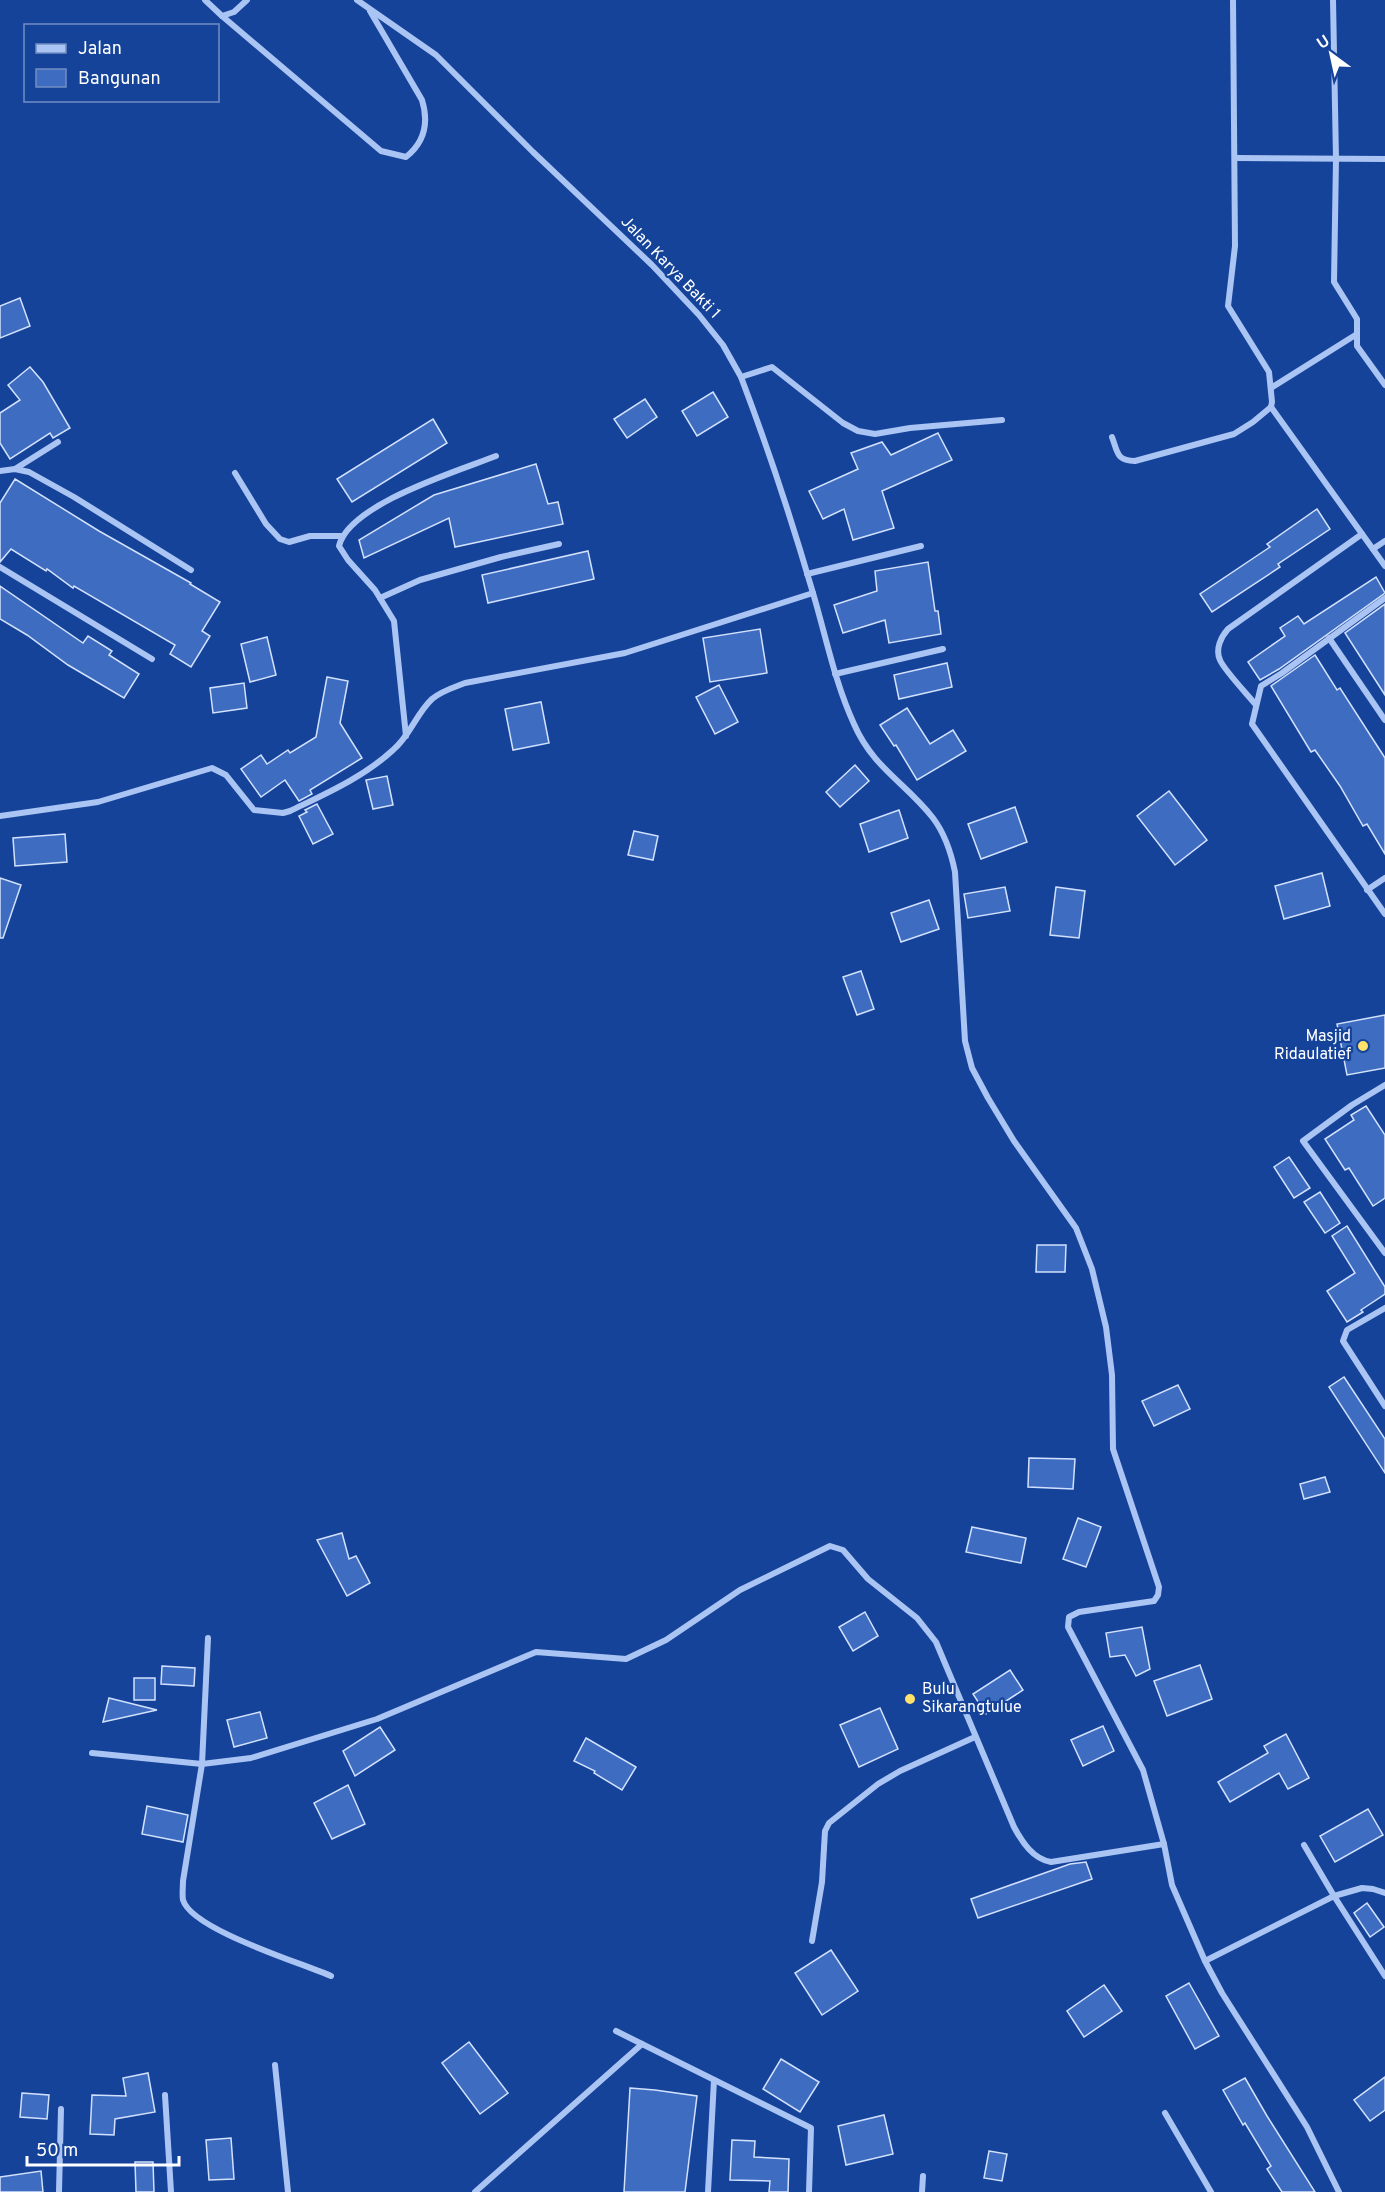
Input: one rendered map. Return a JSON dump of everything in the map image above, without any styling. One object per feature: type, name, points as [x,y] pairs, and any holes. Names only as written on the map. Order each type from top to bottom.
[{"type":"street","points":[[204,0],[381,151],[406,157],[422,140],[426,113],[422,100],[369,10]]},
{"type":"street","points":[[222,16],[234,12],[247,0]]},
{"type":"street","name":"Jalan Karya Bakti 1","points":[[357,0],[435,55],[652,265],[699,315],[723,345],[741,377],[758,420],[813,593],[835,674],[854,726],[871,756],[932,817],[945,837],[955,872],[965,1041],[972,1068],[1014,1141],[1076,1228],[1092,1269],[1106,1327],[1113,1449],[1160,1587],[1154,1601],[1079,1612],[1069,1617],[1068,1627],[1143,1770],[1164,1844]]},
{"type":"street","points":[[1112,437],[1119,457],[1135,461],[1234,434],[1271,407],[1273,398],[1269,372],[1228,306],[1235,246],[1233,0]]},
{"type":"street","points":[[1333,0],[1336,159],[1334,282],[1357,319],[1357,346],[1385,385]]},
{"type":"street","points":[[1235,158],[1385,159]]},
{"type":"street","points":[[1271,388],[1357,334]]},
{"type":"street","points":[[741,377],[772,367],[843,423],[858,431],[875,434],[910,428],[1002,420]]},
{"type":"street","points":[[1271,407],[1385,566]]},
{"type":"street","points":[[15,469],[58,442]]},
{"type":"street","points":[[406,736],[394,621],[375,590],[348,560],[339,546],[342,536],[372,511],[397,495],[496,456]]},
{"type":"street","points":[[0,471],[15,469],[29,472],[74,497],[191,570]]},
{"type":"street","points":[[235,472],[266,524],[280,539],[289,542],[310,536],[342,536]]},
{"type":"street","points":[[1256,705],[1220,659],[1218,646],[1221,637],[1228,629],[1362,534]]},
{"type":"street","points":[[1373,549],[1385,541]]},
{"type":"street","points":[[380,598],[420,580],[501,557],[559,544]]},
{"type":"street","points":[[807,574],[921,546]]},
{"type":"street","points":[[0,567],[152,658]]},
{"type":"street","points":[[0,816],[98,802],[212,768],[226,775],[254,810],[283,813],[329,792],[382,760],[406,736],[434,697],[465,682],[626,653],[813,593]]},
{"type":"street","points":[[1385,598],[1261,686],[1252,724],[1385,914]]},
{"type":"street","points":[[1329,638],[1385,720]]},
{"type":"street","points":[[835,674],[943,649]]},
{"type":"street","points":[[1367,890],[1385,878]]},
{"type":"street","points":[[1384,1087],[1352,1105],[1303,1141],[1385,1252]]},
{"type":"street","points":[[1385,1308],[1347,1330],[1343,1341],[1385,1406]]},
{"type":"street","points":[[92,1753],[202,1764],[250,1758],[378,1719],[536,1652],[626,1659],[666,1640],[740,1590],[830,1546],[843,1550],[868,1579],[925,1627],[943,1656],[1014,1827],[1020,1838],[1038,1858],[1051,1862],[1164,1844],[1172,1885],[1205,1961],[1222,1994],[1306,2127],[1339,2192]]},
{"type":"street","points":[[208,1638],[202,1764],[183,1881],[183,1900],[201,1920],[260,1950],[331,1976]]},
{"type":"street","points":[[812,1941],[822,1882],[825,1831],[829,1823],[878,1784],[900,1771],[975,1737]]},
{"type":"street","points":[[1304,1845],[1385,1976]]},
{"type":"street","points":[[1205,1961],[1334,1896],[1362,1888],[1385,1893]]},
{"type":"street","points":[[616,2031],[811,2128],[809,2192]]},
{"type":"street","points":[[475,2192],[642,2044]]},
{"type":"street","points":[[275,2065],[288,2192]]},
{"type":"street","points":[[708,2192],[714,2080]]},
{"type":"street","points":[[165,2095],[171,2192]]},
{"type":"street","points":[[59,2192],[61,2109]]},
{"type":"street","points":[[1165,2113],[1210,2192]]},
{"type":"street","points":[[922,2192],[923,2176]]},
{"type":"building","points":[[20,298],[30,326],[0,338],[0,306]]},
{"type":"building","points":[[30,367],[43,382],[70,428],[53,438],[50,433],[10,459],[0,443],[0,413],[20,400],[8,385]]},
{"type":"building","points":[[713,392],[728,417],[697,436],[682,411]]},
{"type":"building","points":[[645,399],[657,417],[627,438],[614,419]]},
{"type":"building","points":[[433,419],[447,443],[352,502],[337,479]]},
{"type":"building","points":[[938,433],[952,460],[882,491],[894,528],[853,540],[844,509],[823,519],[809,491],[858,469],[851,453],[882,442],[891,455]]},
{"type":"building","points":[[536,464],[548,504],[558,502],[563,524],[455,547],[449,518],[364,558],[359,540],[434,495]]},
{"type":"building","points":[[15,479],[220,602],[202,631],[210,636],[191,667],[170,654],[175,645],[74,586],[73,588],[47,569],[46,571],[11,549],[0,562],[0,503]]},
{"type":"building","points":[[1317,509],[1330,529],[1278,564],[1280,567],[1212,612],[1200,594],[1270,547],[1267,544]]},
{"type":"building","points":[[588,551],[594,579],[488,603],[482,575]]},
{"type":"building","points":[[928,562],[935,611],[938,611],[941,634],[889,643],[885,620],[843,633],[834,605],[877,591],[875,571]]},
{"type":"building","points":[[1376,577],[1385,593],[1279,669],[1260,680],[1248,662],[1285,636],[1280,628],[1298,616],[1304,624]]},
{"type":"building","points":[[0,586],[83,643],[88,636],[112,651],[109,655],[139,674],[124,698],[68,665],[27,635],[0,619]]},
{"type":"building","points":[[1385,604],[1385,695],[1345,633]]},
{"type":"building","points":[[760,629],[767,673],[710,682],[703,638]]},
{"type":"building","points":[[267,637],[276,675],[250,682],[241,644]]},
{"type":"building","points":[[1315,655],[1337,690],[1340,688],[1385,758],[1385,854],[1367,824],[1363,826],[1340,786],[1315,750],[1311,752],[1271,686]]},
{"type":"building","points":[[947,663],[952,687],[899,699],[894,675]]},
{"type":"building","points":[[327,677],[348,681],[340,723],[362,758],[310,790],[312,794],[299,801],[285,780],[261,797],[241,769],[261,755],[267,764],[288,750],[290,753],[316,737]]},
{"type":"building","points":[[244,683],[247,708],[213,713],[210,688]]},
{"type":"building","points":[[719,685],[738,722],[715,734],[696,697]]},
{"type":"building","points":[[541,702],[549,743],[513,750],[505,709]]},
{"type":"building","points":[[907,708],[930,744],[953,730],[966,751],[917,780],[896,745],[894,746],[880,725]]},
{"type":"building","points":[[855,765],[869,781],[840,807],[826,792]]},
{"type":"building","points":[[387,776],[393,805],[373,809],[366,780]]},
{"type":"building","points":[[1169,791],[1207,840],[1175,865],[1137,816]]},
{"type":"building","points":[[317,804],[333,834],[313,844],[299,816]]},
{"type":"building","points":[[1015,807],[1027,842],[981,859],[968,824]]},
{"type":"building","points":[[899,810],[908,838],[869,852],[860,824]]},
{"type":"building","points":[[634,831],[658,836],[653,860],[628,855]]},
{"type":"building","points":[[65,834],[67,862],[15,866],[13,838]]},
{"type":"building","points":[[1322,873],[1330,906],[1284,919],[1275,886]]},
{"type":"building","points":[[0,878],[21,885],[3,938],[0,938]]},
{"type":"building","points":[[1005,887],[1010,911],[968,918],[964,894]]},
{"type":"building","points":[[1056,887],[1085,891],[1079,938],[1050,935]]},
{"type":"building","points":[[929,900],[939,929],[901,942],[891,913]]},
{"type":"building","points":[[861,971],[874,1009],[857,1015],[843,977]]},
{"type":"building","name":"Masjid Ridaulatief","points":[[1385,1015],[1385,1068],[1347,1075],[1337,1024]]},
{"type":"building","points":[[1366,1106],[1385,1135],[1385,1198],[1373,1206],[1349,1168],[1345,1170],[1325,1139],[1354,1120],[1351,1115]]},
{"type":"building","points":[[1289,1157],[1310,1188],[1294,1198],[1274,1167]]},
{"type":"building","points":[[1320,1192],[1340,1223],[1325,1233],[1304,1202]]},
{"type":"building","points":[[1347,1226],[1385,1287],[1385,1294],[1347,1322],[1327,1291],[1355,1273],[1332,1236]]},
{"type":"building","points":[[1037,1245],[1066,1245],[1065,1272],[1036,1272]]},
{"type":"building","points":[[1344,1377],[1385,1439],[1385,1473],[1329,1387]]},
{"type":"building","points":[[1178,1385],[1190,1409],[1154,1426],[1142,1401]]},
{"type":"building","points":[[1029,1458],[1075,1459],[1073,1489],[1028,1487]]},
{"type":"building","points":[[1325,1477],[1330,1492],[1304,1499],[1300,1484]]},
{"type":"building","points":[[1078,1518],[1101,1527],[1086,1567],[1063,1559]]},
{"type":"building","points":[[972,1527],[1026,1538],[1021,1563],[966,1552]]},
{"type":"building","points":[[342,1533],[349,1559],[356,1556],[370,1583],[347,1596],[317,1540]]},
{"type":"building","points":[[865,1612],[878,1636],[853,1651],[839,1627]]},
{"type":"building","points":[[1142,1627],[1150,1669],[1136,1676],[1125,1655],[1110,1657],[1106,1633]]},
{"type":"building","points":[[1200,1665],[1212,1699],[1167,1716],[1154,1681]]},
{"type":"building","points":[[162,1666],[195,1668],[194,1686],[161,1684]]},
{"type":"building","points":[[1010,1670],[1023,1690],[986,1714],[973,1694]]},
{"type":"building","points":[[134,1678],[155,1678],[155,1700],[134,1700]]},
{"type":"building","points":[[109,1698],[157,1710],[103,1722]]},
{"type":"building","points":[[880,1708],[898,1749],[859,1767],[840,1725]]},
{"type":"building","points":[[260,1712],[267,1738],[234,1747],[227,1720]]},
{"type":"building","points":[[1103,1726],[1114,1751],[1083,1766],[1071,1740]]},
{"type":"building","points":[[380,1727],[395,1750],[355,1776],[343,1751]]},
{"type":"building","points":[[1286,1734],[1309,1778],[1288,1789],[1279,1773],[1230,1802],[1218,1782],[1268,1753],[1264,1746]]},
{"type":"building","points":[[586,1738],[636,1767],[622,1790],[594,1773],[595,1771],[574,1761]]},
{"type":"building","points":[[348,1785],[365,1824],[332,1839],[314,1803]]},
{"type":"building","points":[[147,1806],[188,1815],[183,1842],[142,1834]]},
{"type":"building","points":[[1368,1809],[1383,1835],[1335,1862],[1320,1836]]},
{"type":"building","points":[[1086,1862],[1092,1879],[978,1918],[971,1899],[1070,1864]]},
{"type":"building","points":[[1367,1903],[1384,1927],[1370,1937],[1354,1913]]},
{"type":"building","points":[[831,1950],[858,1991],[822,2015],[795,1973]]},
{"type":"building","points":[[1189,1983],[1219,2036],[1195,2049],[1166,1996]]},
{"type":"building","points":[[1104,1985],[1122,2011],[1084,2037],[1067,2011]]},
{"type":"building","points":[[469,2042],[508,2093],[480,2114],[442,2063]]},
{"type":"building","points":[[781,2059],[819,2082],[800,2112],[763,2089]]},
{"type":"building","points":[[148,2073],[155,2112],[115,2119],[114,2135],[90,2134],[92,2095],[126,2096],[123,2078]]},
{"type":"building","points":[[1385,2077],[1385,2110],[1370,2121],[1354,2100]]},
{"type":"building","points":[[1245,2078],[1315,2192],[1282,2192],[1267,2169],[1271,2166],[1223,2090]]},
{"type":"building","points":[[630,2088],[697,2096],[685,2192],[624,2192]]},
{"type":"building","points":[[22,2093],[49,2095],[47,2119],[20,2117]]},
{"type":"building","points":[[884,2115],[893,2154],[846,2165],[838,2126]]},
{"type":"building","points":[[231,2138],[234,2179],[209,2180],[206,2140]]},
{"type":"building","points":[[732,2140],[755,2141],[754,2157],[789,2159],[788,2192],[769,2192],[770,2181],[730,2180]]},
{"type":"building","points":[[989,2151],[1007,2154],[1002,2181],[984,2178]]},
{"type":"building","points":[[135,2162],[153,2162],[154,2192],[136,2192]]},
{"type":"building","points":[[41,2171],[43,2192],[0,2192],[0,2177]]},
{"type":"place","name":"Masjid Ridaulatief","points":[[1363,1046]]},
{"type":"place","name":"Bulu Sikarangtulue","points":[[910,1699]]}]
